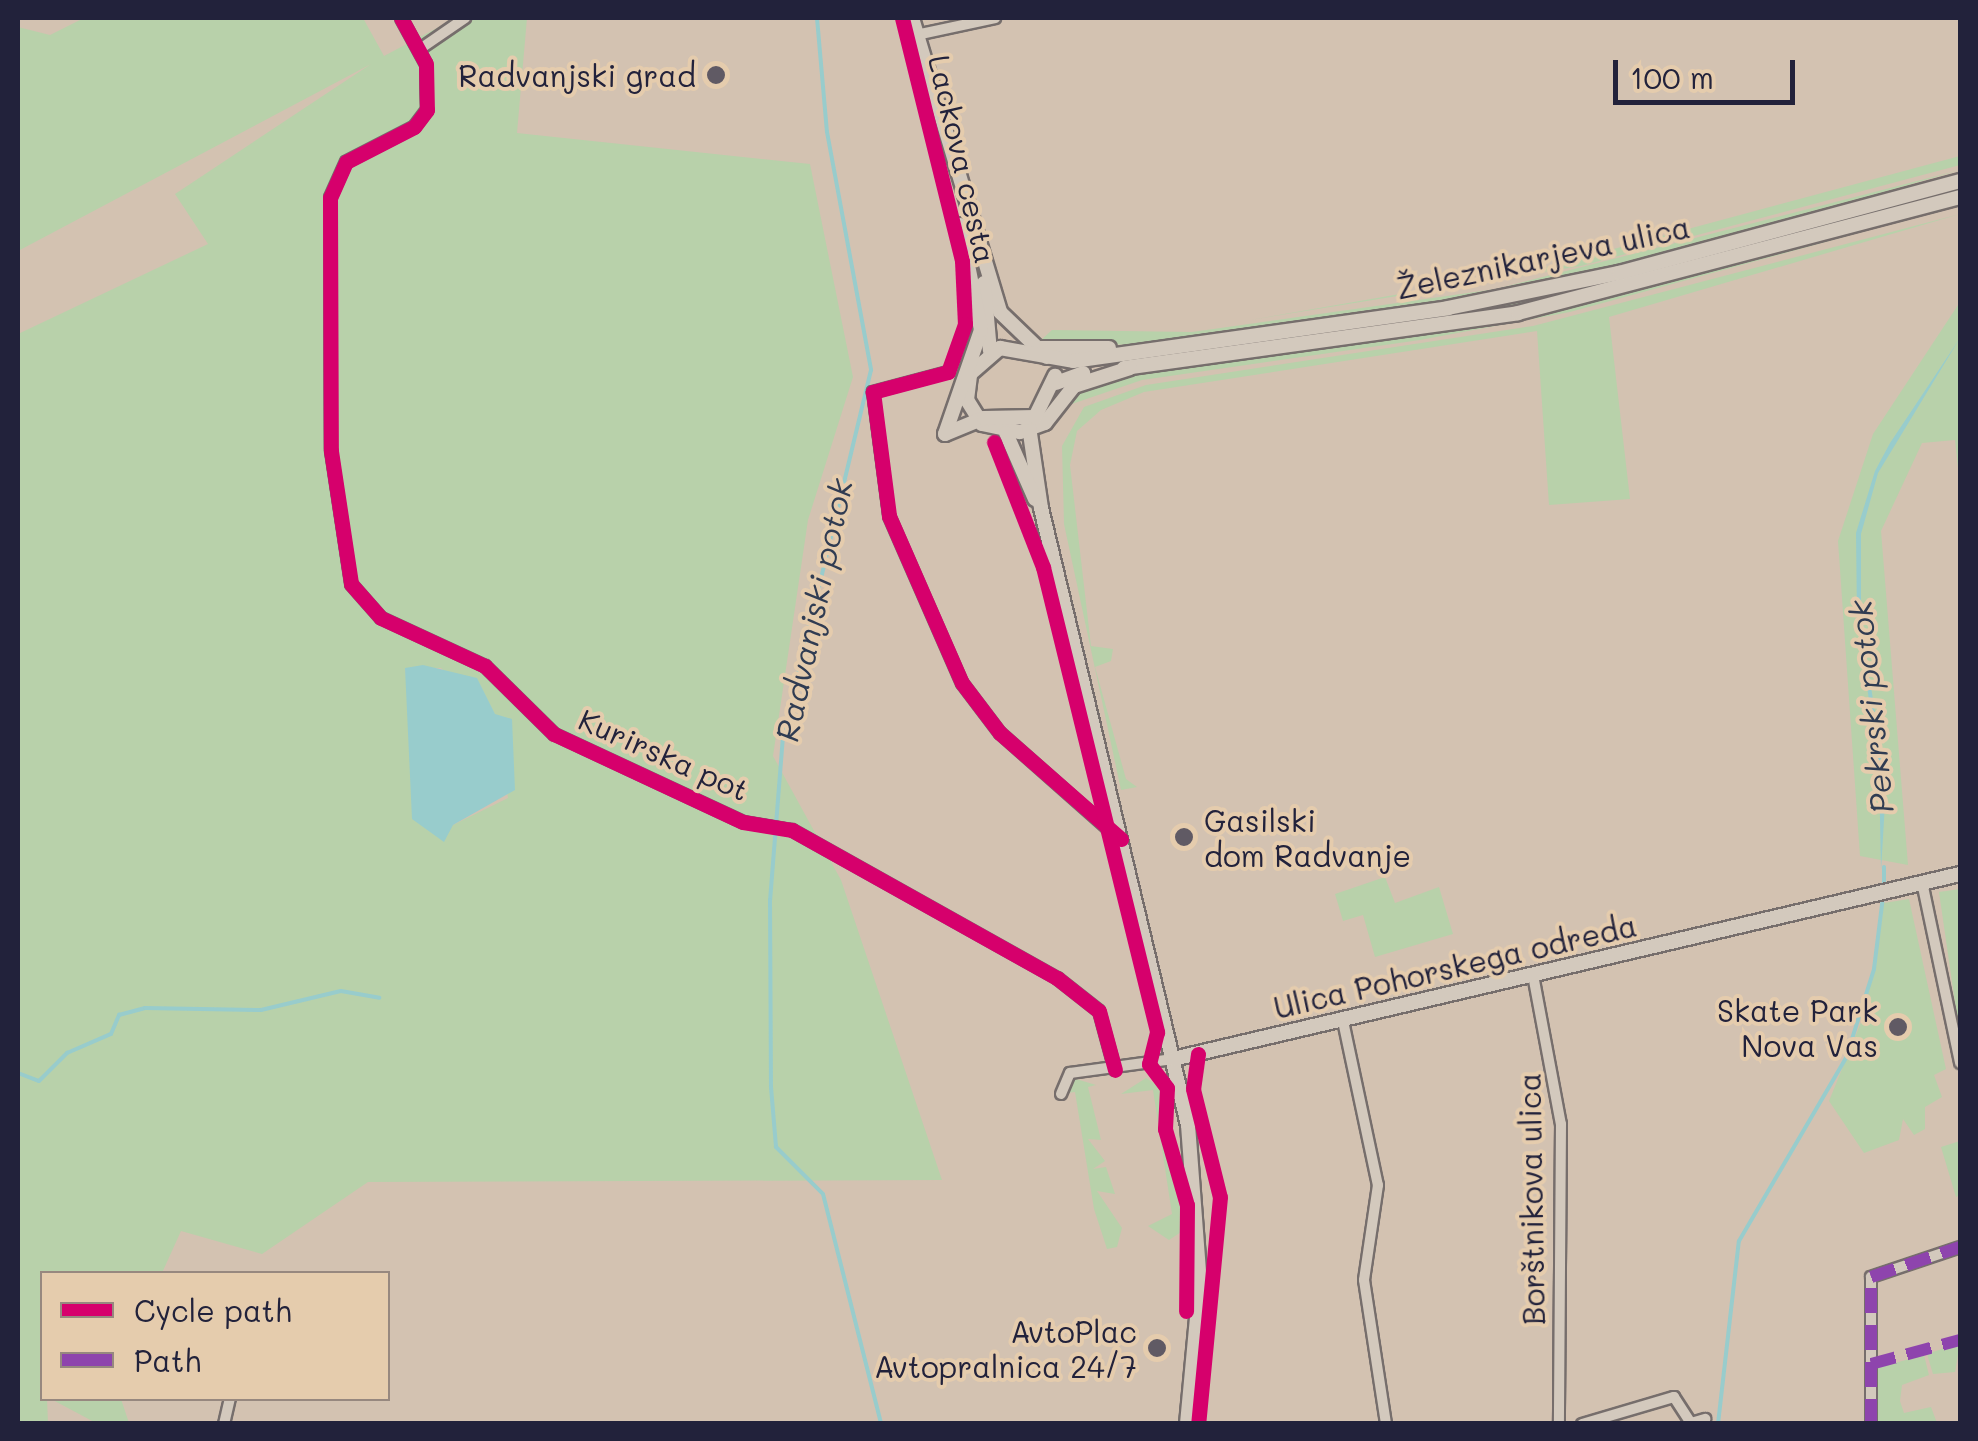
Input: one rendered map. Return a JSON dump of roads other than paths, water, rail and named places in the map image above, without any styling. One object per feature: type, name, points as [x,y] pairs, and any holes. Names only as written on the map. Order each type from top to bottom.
[{"type":"street","points":[[401,18],[420,49],[465,18]]},
{"type":"street","name":"Lackova cesta","points":[[912,18],[971,234]]},
{"type":"street","points":[[916,34],[994,18]]},
{"type":"street","name":"Kurirska pot","points":[[420,49],[429,77],[422,121],[360,150],[330,198],[330,451],[351,584],[380,618],[486,666],[554,734],[708,807],[775,826],[1068,986],[1098,1012],[1115,1070]]},
{"type":"street","name":"Železnikarjeva ulica","points":[[1046,355],[1130,350],[1515,296],[1960,181]]},
{"type":"street","name":"Železnikarjeva ulica","points":[[1059,388],[1130,368],[1518,313],[1959,199]]},
{"type":"street","points":[[961,204],[980,316],[980,354],[960,385],[946,434],[1008,426],[1059,388],[1046,355],[1013,340],[971,234]]},
{"type":"street","points":[[971,234],[980,354]]},
{"type":"street","points":[[980,354],[1013,340]]},
{"type":"street","points":[[1121,839],[1000,733],[962,683],[889,516],[872,392],[960,385],[1008,426],[1040,508],[1121,839],[1173,1059],[1198,1198],[1187,1424]]},
{"type":"street","points":[[1008,426],[1040,508]]},
{"type":"street","points":[[1960,874],[1922,882],[1960,1064]]},
{"type":"street","name":"Ulica Pohorskega odreda","points":[[1061,1094],[1070,1073],[1115,1070],[1173,1059],[1344,1021],[1922,882]]},
{"type":"street","name":"Borštnikova ulica","points":[[1533,975],[1561,1124],[1559,1424]]},
{"type":"street","points":[[1344,1021],[1378,1186],[1364,1280],[1386,1424]]},
{"type":"street","points":[[1871,1424],[1871,1277],[1960,1247]]},
{"type":"street","points":[[1582,1424],[1674,1397],[1691,1422],[1705,1420]]},
{"type":"water","points":[[1960,338],[1878,473],[1861,534],[1861,619],[1886,787],[1881,870],[1879,769],[1857,618],[1856,533],[1875,471]]},
{"type":"water","points":[[423,665],[477,678],[495,714],[512,719],[515,790],[453,825],[444,842],[412,819],[405,668]]},
{"type":"waterway","name":"Radvanjski potok","points":[[817,18],[827,132],[871,370],[783,736],[770,900],[771,1087],[776,1147],[823,1194],[881,1424]]},
{"type":"waterway","name":"Pekrski potok","points":[[1884,867],[1884,887]]},
{"type":"waterway","name":"Pekrski potok","points":[[1718,1424],[1739,1241],[1846,1058],[1874,969],[1883,897]]},
{"type":"waterway","points":[[18,1073],[39,1081],[67,1053],[111,1034],[119,1015],[145,1008],[261,1010],[341,991],[379,998]]},
{"type":"place","name":"Radvanjski grad","points":[[716,75]]},
{"type":"place","name":"Gasilski dom Radvanje","points":[[1184,837]]},
{"type":"place","name":"Skate Park Nova Vas","points":[[1898,1027]]},
{"type":"place","name":"AvtoPlac Avtopralnica 24/7","points":[[1157,1348]]}]
